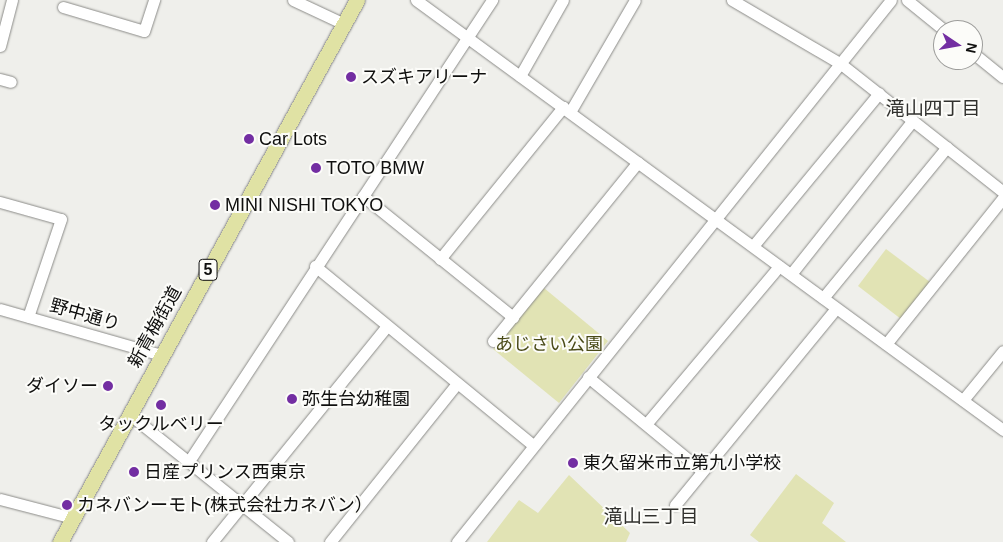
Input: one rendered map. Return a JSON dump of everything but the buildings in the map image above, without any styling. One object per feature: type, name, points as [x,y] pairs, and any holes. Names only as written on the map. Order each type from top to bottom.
[{"type":"main road","name":"新青梅街道","points":[[60,542],[357,0]]},
{"type":"street","points":[[0,46],[12,0]]},
{"type":"street","points":[[63,7],[144,31],[154,0]]},
{"type":"street","points":[[293,0],[344,24]]},
{"type":"street","points":[[416,0],[1003,430]]},
{"type":"street","points":[[188,462],[315,266],[470,38],[492,0]]},
{"type":"street","points":[[520,76],[563,0]]},
{"type":"street","points":[[440,259],[567,110],[635,0]]},
{"type":"street","points":[[732,0],[841,64],[1003,192]]},
{"type":"street","points":[[456,542],[891,0]]},
{"type":"street","points":[[907,0],[933,21]]},
{"type":"street","points":[[983,61],[1003,77]]},
{"type":"street","points":[[752,246],[879,93]]},
{"type":"street","points":[[791,274],[913,120]]},
{"type":"street","points":[[823,298],[947,147]]},
{"type":"street","points":[[493,341],[638,162]]},
{"type":"street","points":[[363,196],[513,317]]},
{"type":"street","points":[[886,344],[1003,198]]},
{"type":"street","points":[[0,202],[61,219],[28,317]]},
{"type":"street","points":[[315,266],[456,385],[533,445]]},
{"type":"street","points":[[647,423],[779,266]]},
{"type":"street","points":[[675,505],[701,470],[836,308]]},
{"type":"street","name":"野中通り","points":[[0,309],[161,356]]},
{"type":"street","points":[[212,542],[387,326]]},
{"type":"street","points":[[963,400],[1003,351]]},
{"type":"street","points":[[588,377],[647,423],[701,470]]},
{"type":"street","points":[[330,542],[456,385]]},
{"type":"street","points":[[129,414],[288,542]]},
{"type":"street","points":[[0,499],[73,518]]},
{"type":"green space","points":[[886,249],[930,282],[901,319],[858,286]]},
{"type":"green space","name":"あじさい公園","points":[[544,288],[608,341],[559,403],[493,349]]},
{"type":"green space","points":[[796,474],[834,503],[822,523],[846,542],[759,542],[750,535]]},
{"type":"green space","points":[[569,475],[630,533],[626,542],[487,542],[519,500],[538,513]]},
{"type":"place","name":"スズキアリーナ","points":[[351,77]]},
{"type":"place","name":"Car Lots","points":[[249,139]]},
{"type":"place","name":"TOTO BMW","points":[[316,168]]},
{"type":"place","name":"MINI NISHI TOKYO","points":[[215,205]]},
{"type":"place","name":"ダイソー","points":[[108,386]]},
{"type":"place","name":"弥生台幼稚園","points":[[292,399]]},
{"type":"place","name":"タックルベリー","points":[[161,405]]},
{"type":"place","name":"東久留米市立第九小学校","points":[[573,463]]},
{"type":"place","name":"日産プリンス西東京","points":[[134,472]]},
{"type":"place","name":"カネバンーモト(株式会社カネバン）","points":[[67,505]]},
{"type":"district","name":"滝山四丁目","points":[[933,109]]},
{"type":"district","name":"滝山三丁目","points":[[651,517]]}]
